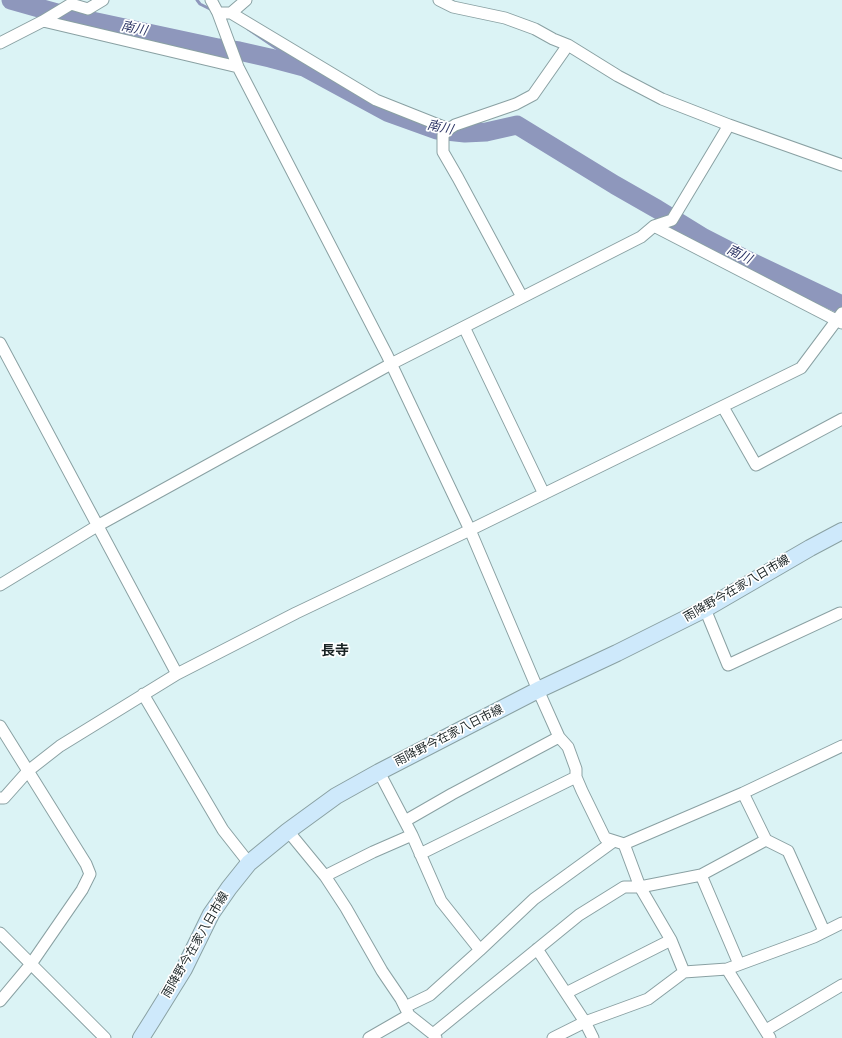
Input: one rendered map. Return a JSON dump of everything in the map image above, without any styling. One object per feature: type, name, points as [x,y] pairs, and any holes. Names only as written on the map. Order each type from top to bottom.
[{"type":"main road","name":"雨降野今在家八日市線","points":[[141,1038],[184,969],[211,914],[249,863],[288,831],[336,796],[379,772],[538,690],[705,610],[810,548],[842,531]]},
{"type":"street","points":[[0,43],[43,21],[71,2],[88,9],[103,0]]},
{"type":"street","points":[[211,0],[218,13],[238,66],[391,364],[470,530],[538,690],[560,737],[568,747],[576,769],[576,777],[582,791],[605,838],[619,842],[640,887],[671,940],[684,972]]},
{"type":"street","points":[[231,13],[246,0]]},
{"type":"street","points":[[439,0],[453,7],[505,18],[535,29],[568,45],[618,76],[662,99],[842,166]]},
{"type":"street","points":[[218,13],[231,13],[376,100],[449,129]]},
{"type":"street","points":[[43,21],[238,66]]},
{"type":"street","points":[[522,297],[443,152],[443,135],[455,125],[516,104],[532,95],[568,45]]},
{"type":"street","points":[[0,585],[97,526],[391,364],[641,237],[654,226],[672,220],[729,125]]},
{"type":"street","points":[[0,798],[4,798],[28,772],[60,746],[177,674],[296,613],[470,530],[801,368],[840,319],[654,226]]},
{"type":"street","points":[[464,327],[544,494]]},
{"type":"street","points":[[0,343],[177,674]]},
{"type":"street","points":[[723,407],[756,465],[842,419]]},
{"type":"street","points":[[705,610],[728,665],[840,613]]},
{"type":"street","points":[[143,694],[223,830],[249,863]]},
{"type":"street","points":[[0,726],[86,864],[90,874],[82,890],[31,964],[0,1001]]},
{"type":"street","points":[[404,821],[560,737]]},
{"type":"street","points":[[369,1038],[430,995],[534,899],[619,842],[743,793],[842,746]]},
{"type":"street","points":[[379,772],[412,835],[442,901],[480,950]]},
{"type":"street","points":[[420,854],[576,777]]},
{"type":"street","points":[[743,793],[766,840],[788,851],[824,931]]},
{"type":"street","points":[[288,831],[325,876],[346,908],[407,1011],[435,1036],[579,914],[624,887],[640,887],[701,875],[766,840]]},
{"type":"street","points":[[325,876],[373,852],[412,835]]},
{"type":"street","points":[[701,875],[739,964]]},
{"type":"street","points":[[553,1038],[585,1022],[648,999],[684,972],[727,969],[814,937],[842,923]]},
{"type":"street","points":[[0,933],[106,1038]]},
{"type":"street","points":[[566,993],[671,940]]},
{"type":"street","points":[[537,949],[585,1022],[593,1038]]},
{"type":"street","points":[[727,969],[768,1034],[842,985]]},
{"type":"waterway","name":"南川","points":[[11,0],[64,15],[218,48],[239,51],[304,67],[387,112],[437,130],[465,133],[486,132],[517,125],[704,238],[842,305]]},
{"type":"waterway","points":[[197,0],[200,4],[212,10]]},
{"type":"waterway","points":[[248,29],[304,67]]},
{"type":"district","name":"長寺","points":[[335,651]]}]
